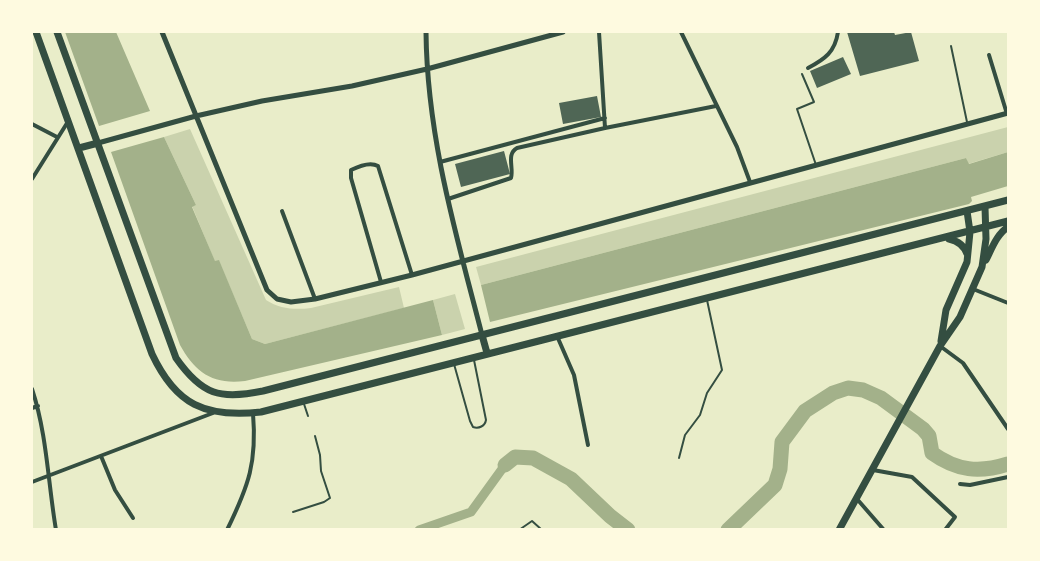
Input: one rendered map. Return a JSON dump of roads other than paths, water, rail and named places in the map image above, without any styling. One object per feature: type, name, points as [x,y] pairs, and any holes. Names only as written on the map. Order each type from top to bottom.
[{"type":"main road","points":[[36,32],[80,148],[152,354],[161,373],[173,388],[187,400],[214,413],[236,415],[254,413],[1008,221]]},
{"type":"main road","points":[[57,32],[176,358],[189,376],[204,388],[218,394],[237,397],[1008,200]]},
{"type":"main road","points":[[80,148],[98,143]]},
{"type":"main road","points":[[982,267],[986,252],[985,207]]},
{"type":"main road","points":[[940,346],[946,310],[967,262],[970,232],[967,211]]},
{"type":"main road","points":[[839,530],[940,346],[960,317],[995,243],[1008,227]]},
{"type":"main road","points":[[944,238],[956,240],[962,245],[967,252],[967,262]]},
{"type":"main road","points":[[482,335],[487,353]]},
{"type":"street","points":[[162,32],[267,290],[277,299],[291,302],[382,283],[1008,113],[989,55]]},
{"type":"street","points":[[426,32],[427,69],[439,163],[482,335]]},
{"type":"street","points":[[98,143],[196,116],[262,101],[352,86],[427,69],[563,32]]},
{"type":"street","points":[[599,32],[605,128]]},
{"type":"street","points":[[681,32],[737,147],[750,182]]},
{"type":"street","points":[[808,69],[831,53],[838,32]]},
{"type":"street","points":[[448,199],[511,178],[511,155],[514,150],[605,128],[716,106]]},
{"type":"street","points":[[439,163],[605,118]]},
{"type":"street","points":[[32,179],[69,120]]},
{"type":"street","points":[[32,124],[57,137]]},
{"type":"street","points":[[382,283],[351,178],[351,170],[363,166],[373,164],[378,166],[412,275]]},
{"type":"street","points":[[282,211],[315,298]]},
{"type":"street","points":[[973,288],[1008,303]]},
{"type":"street","points":[[556,336],[574,375],[588,445]]},
{"type":"street","points":[[940,346],[963,363],[1008,429]]},
{"type":"street","points":[[32,389],[38,406],[56,530]]},
{"type":"street","points":[[32,408],[38,406]]},
{"type":"street","points":[[32,482],[214,413]]},
{"type":"street","points":[[227,530],[244,492],[253,464],[254,413]]},
{"type":"street","points":[[101,456],[115,490],[133,518]]},
{"type":"street","points":[[873,470],[912,477],[955,517],[945,530]]},
{"type":"street","points":[[960,484],[970,485],[1008,477]]},
{"type":"street","points":[[857,500],[885,530]]},
{"type":"lane","points":[[951,46],[968,124]]},
{"type":"lane","points":[[802,75],[814,102],[797,109],[816,165]]},
{"type":"lane","points":[[679,458],[685,435],[700,415],[706,396],[722,370],[706,297]]},
{"type":"lane","points":[[454,362],[470,421],[473,427],[480,427],[486,420],[473,357]]},
{"type":"lane","points":[[303,401],[308,416]]},
{"type":"lane","points":[[293,512],[330,498],[321,471],[315,436]]},
{"type":"lane","points":[[519,530],[532,521],[542,530]]},
{"type":"waterway","points":[[728,530],[775,485],[780,469],[782,442],[805,411],[833,393],[848,388],[863,390],[881,398],[923,429],[929,436],[932,453],[950,464],[969,469],[987,469],[1008,464]]},
{"type":"waterway","points":[[505,465],[515,457],[533,458],[571,479],[628,530]]},
{"type":"waterway","points":[[419,530],[471,512],[505,465]]}]
